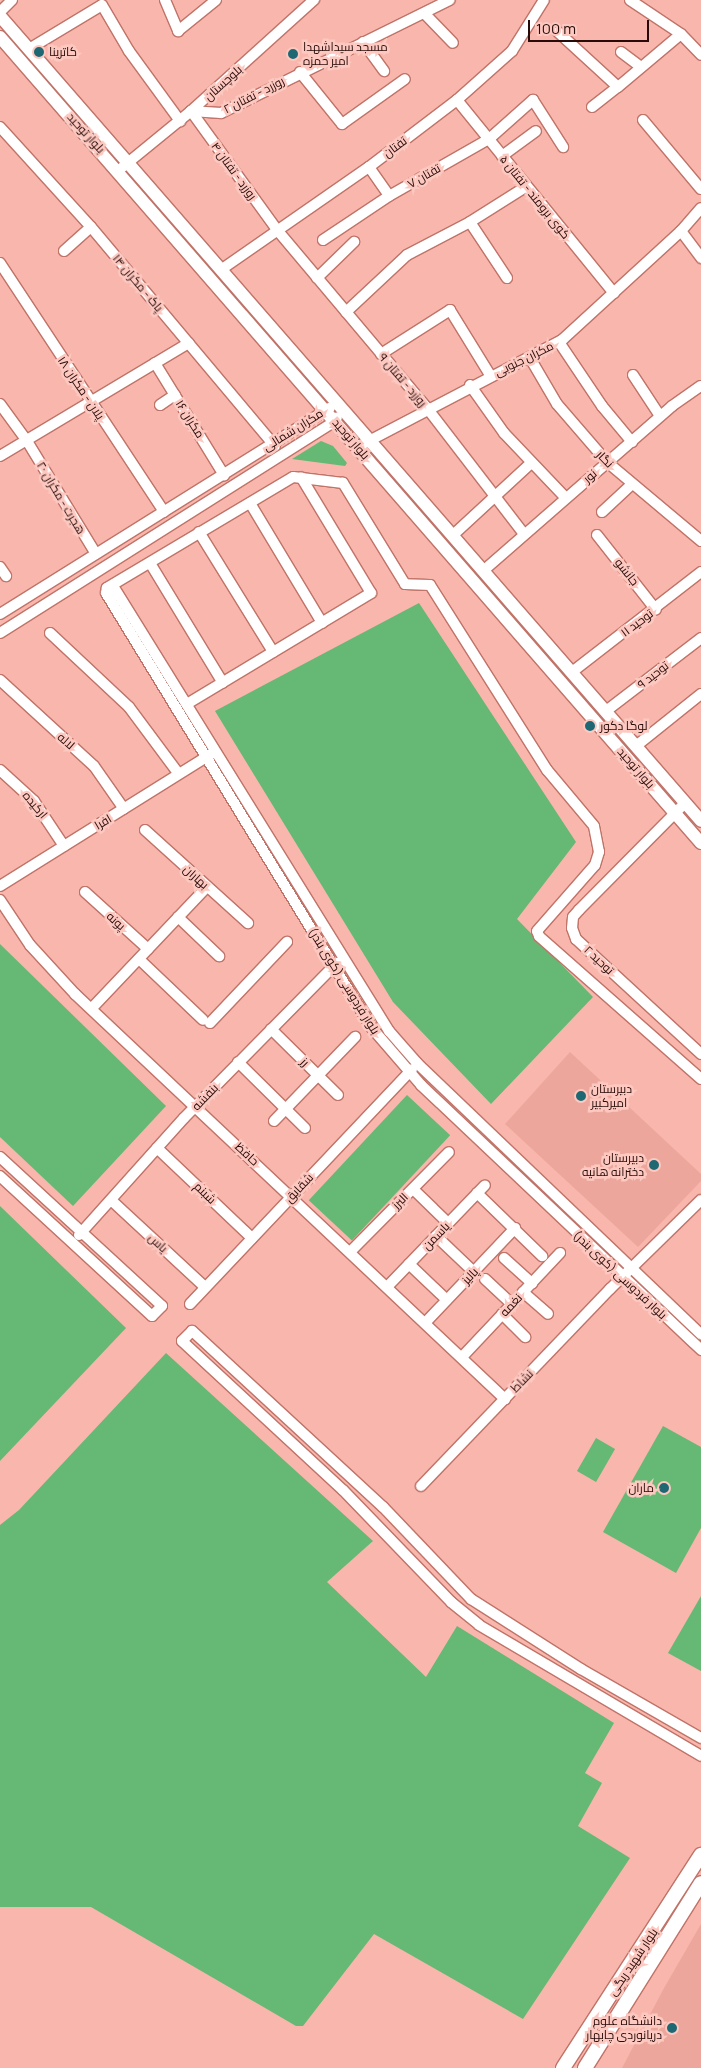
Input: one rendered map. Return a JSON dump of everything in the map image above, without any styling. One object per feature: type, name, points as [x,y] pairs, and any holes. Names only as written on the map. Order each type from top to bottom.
[{"type":"highway","name":"بلوار شهید ریگی","points":[[563,2068],[701,1855]]},
{"type":"highway","name":"بلوار شهید ریگی","points":[[585,2068],[701,1882]]},
{"type":"main road","name":"بلوار توحید","points":[[0,16],[335,421],[701,843]]},
{"type":"main road","name":"بلوار توحید","points":[[0,37],[222,269],[452,536],[701,820]]},
{"type":"street","points":[[0,12],[12,0]]},
{"type":"street","points":[[165,0],[178,31],[216,0]]},
{"type":"street","name":"بلوچستان","points":[[124,166],[191,111],[314,0]]},
{"type":"street","name":"روزرد - تفتان ۲","points":[[191,111],[221,113],[300,72],[425,14],[450,0]]},
{"type":"street","points":[[630,0],[681,34],[701,55]]},
{"type":"street","name":"تفتان","points":[[222,269],[370,166],[456,100],[512,51],[541,1]]},
{"type":"street","points":[[29,49],[102,4],[124,44],[180,120]]},
{"type":"street","points":[[425,14],[453,44]]},
{"type":"street","points":[[558,32],[618,87]]},
{"type":"street","points":[[592,107],[681,34]]},
{"type":"street","points":[[363,42],[384,71]]},
{"type":"street","points":[[621,52],[642,67]]},
{"type":"street","points":[[300,72],[342,124],[405,79]]},
{"type":"street","name":"کوی برومند - تفتان ۵","points":[[456,100],[614,293]]},
{"type":"street","name":"تفتان ۷","points":[[323,240],[389,196],[488,139],[533,100],[563,146]]},
{"type":"street","name":"روزرد - تفتان ۴","points":[[191,111],[278,231]]},
{"type":"street","points":[[643,120],[701,188]]},
{"type":"street","name":"پاک - مکران ۱۴","points":[[0,128],[91,227],[272,442],[280,455]]},
{"type":"street","points":[[502,156],[536,130]]},
{"type":"street","points":[[370,166],[389,196]]},
{"type":"street","points":[[346,312],[407,255],[470,222],[527,186]]},
{"type":"street","name":"مکران جنوبی","points":[[358,447],[490,375],[530,358],[559,342],[681,231],[701,208]]},
{"type":"street","points":[[470,222],[507,278]]},
{"type":"street","points":[[64,251],[91,227]]},
{"type":"street","name":"روزرد - تفتان ۹","points":[[278,231],[427,408],[493,497],[524,534]]},
{"type":"street","points":[[681,231],[701,258]]},
{"type":"street","points":[[317,278],[354,242]]},
{"type":"street","name":"پلان - مکران ۱۸","points":[[0,263],[33,309],[91,402],[164,512]]},
{"type":"street","points":[[380,354],[450,310],[490,375]]},
{"type":"street","points":[[559,342],[602,406],[632,442]]},
{"type":"street","points":[[0,456],[189,343]]},
{"type":"street","name":"نگار","points":[[530,358],[557,404],[607,462],[701,541]]},
{"type":"street","name":"مکران ۱۶","points":[[155,363],[224,475]]},
{"type":"street","points":[[633,375],[660,416]]},
{"type":"street","points":[[470,386],[493,420],[531,463],[565,497]]},
{"type":"street","name":"نور","points":[[483,571],[565,497],[632,442],[660,416],[699,391]]},
{"type":"street","points":[[160,405],[175,395]]},
{"type":"street","name":"هجرت - مکران ۲۰","points":[[0,404],[27,441],[96,554]]},
{"type":"street","name":"مکران شمالی","points":[[0,614],[224,475],[325,408],[341,407],[335,421],[0,633]]},
{"type":"street","points":[[452,536],[531,463]]},
{"type":"street","points":[[110,589],[292,476],[343,483],[405,584],[430,585],[547,770],[594,826],[599,852],[596,865],[537,931],[539,936],[701,1079]]},
{"type":"street","points":[[187,704],[371,593],[301,477]]},
{"type":"street","points":[[602,512],[632,484]]},
{"type":"street","points":[[250,503],[322,623]]},
{"type":"street","points":[[199,532],[273,652]]},
{"type":"street","name":"جانشو","points":[[597,535],[656,610]]},
{"type":"street","points":[[150,563],[223,683]]},
{"type":"street","points":[[0,567],[6,576]]},
{"type":"street","name":"توحید ۱۱","points":[[572,672],[656,610],[701,572]]},
{"type":"street","name":"بلوار فردوسی (کوی بندر)","points":[[110,589],[187,704],[389,1031],[417,1064],[526,1169],[701,1350]]},
{"type":"street","name":"بلوار فردوسی (کوی بندر)","points":[[110,589],[206,758],[371,1027],[408,1073],[517,1177],[626,1273],[701,1334]]},
{"type":"street","points":[[50,633],[130,707],[178,774]]},
{"type":"street","name":"توحید ۹","points":[[606,711],[701,638]]},
{"type":"street","name":"لاله","points":[[0,680],[94,766],[124,809]]},
{"type":"street","points":[[636,746],[701,694]]},
{"type":"street","name":"افرا","points":[[0,886],[216,751]]},
{"type":"street","name":"ارکیده","points":[[0,770],[34,801],[64,846]]},
{"type":"street","name":"توحید ۲","points":[[685,802],[579,910],[573,917],[572,928],[576,939],[701,1054]]},
{"type":"street","name":"بهاران","points":[[145,830],[248,923]]},
{"type":"street","points":[[92,1008],[207,886]]},
{"type":"street","name":"پونه","points":[[85,892],[148,949]]},
{"type":"street","name":"حافظ","points":[[0,900],[30,945],[92,1008],[351,1251],[504,1399]]},
{"type":"street","points":[[178,917],[219,956]]},
{"type":"street","points":[[139,959],[207,1022],[287,942]]},
{"type":"street","name":"بنفشه","points":[[72,1243],[196,1106],[344,957]]},
{"type":"street","name":"رز","points":[[271,1029],[338,1095]]},
{"type":"street","points":[[274,1121],[355,1037]]},
{"type":"street","points":[[238,1062],[305,1128]]},
{"type":"street","name":"شقایق","points":[[190,1304],[417,1064]]},
{"type":"street","name":"شبنم","points":[[158,1148],[252,1238]]},
{"type":"street","name":"البرز","points":[[351,1251],[449,1152]]},
{"type":"street","points":[[0,1157],[162,1306],[152,1316],[0,1176]]},
{"type":"street","points":[[517,1177],[526,1169]]},
{"type":"street","name":"یاسمن","points":[[387,1287],[485,1185]]},
{"type":"street","points":[[413,1189],[448,1223]]},
{"type":"street","points":[[477,1193],[542,1256]]},
{"type":"street","name":"یاس","points":[[111,1200],[205,1287]]},
{"type":"street","name":"نشاط","points":[[421,1486],[626,1273],[701,1200]]},
{"type":"street","name":"پالیز","points":[[425,1323],[515,1228]]},
{"type":"street","points":[[436,1236],[474,1272]]},
{"type":"street","name":"نغمه","points":[[462,1357],[560,1253]]},
{"type":"street","points":[[504,1258],[532,1283]]},
{"type":"street","points":[[409,1264],[447,1300]]},
{"type":"street","points":[[485,1279],[512,1304]]},
{"type":"street","points":[[524,1292],[548,1314]]},
{"type":"street","points":[[502,1314],[525,1338]]},
{"type":"street","points":[[701,1738],[488,1611],[460,1588],[383,1507],[192,1331],[182,1342],[343,1490],[451,1602],[479,1625],[701,1756]]},
{"type":"street","points":[[274,1427],[285,1418]]},
{"type":"street","points":[[479,1625],[488,1611]]},
{"type":"shaded area","points":[[570,1052],[701,1174],[701,1181],[638,1247],[505,1124]]},
{"type":"shaded area","name":"دانشگاه علوم دریانوردی چابهار","points":[[701,1924],[701,2068],[622,2068],[664,1988]]},
{"type":"green space","points":[[321,441],[333,446],[347,463],[345,466],[292,459]]},
{"type":"green space","points":[[419,603],[576,842],[517,919],[593,997],[491,1104],[393,1002],[215,711]]},
{"type":"green space","points":[[0,944],[166,1106],[73,1206],[0,1137]]},
{"type":"green space","points":[[407,1095],[450,1135],[352,1241],[309,1200]]},
{"type":"green space","points":[[0,1206],[126,1328],[0,1461]]},
{"type":"green space","points":[[166,1353],[373,1541],[327,1582],[426,1677],[457,1626],[614,1723],[585,1773],[602,1783],[578,1826],[630,1858],[523,2019],[374,1934],[303,2026],[296,2026],[91,1907],[0,1907],[0,1525],[19,1510]]},
{"type":"green space","name":"ماران","points":[[663,1426],[701,1447],[701,1528],[676,1573],[603,1532]]},
{"type":"green space","points":[[596,1438],[615,1449],[596,1482],[577,1471]]},
{"type":"green space","points":[[701,1596],[701,1671],[668,1653]]},
{"type":"place","name":"کاترینا","points":[[39,52]]},
{"type":"place","name":"مسجد سیداشهدا امیر حمزه","points":[[293,54]]},
{"type":"place","name":"لوگا دکور","points":[[590,726]]},
{"type":"place","name":"دبیرستان امیرکبیر","points":[[581,1096]]},
{"type":"place","name":"دبیرستان دخترانه هانیه","points":[[654,1165]]},
{"type":"place","name":"ماران","points":[[664,1488]]},
{"type":"place","name":"دانشگاه علوم دریانوردی چابهار","points":[[672,2028]]}]
